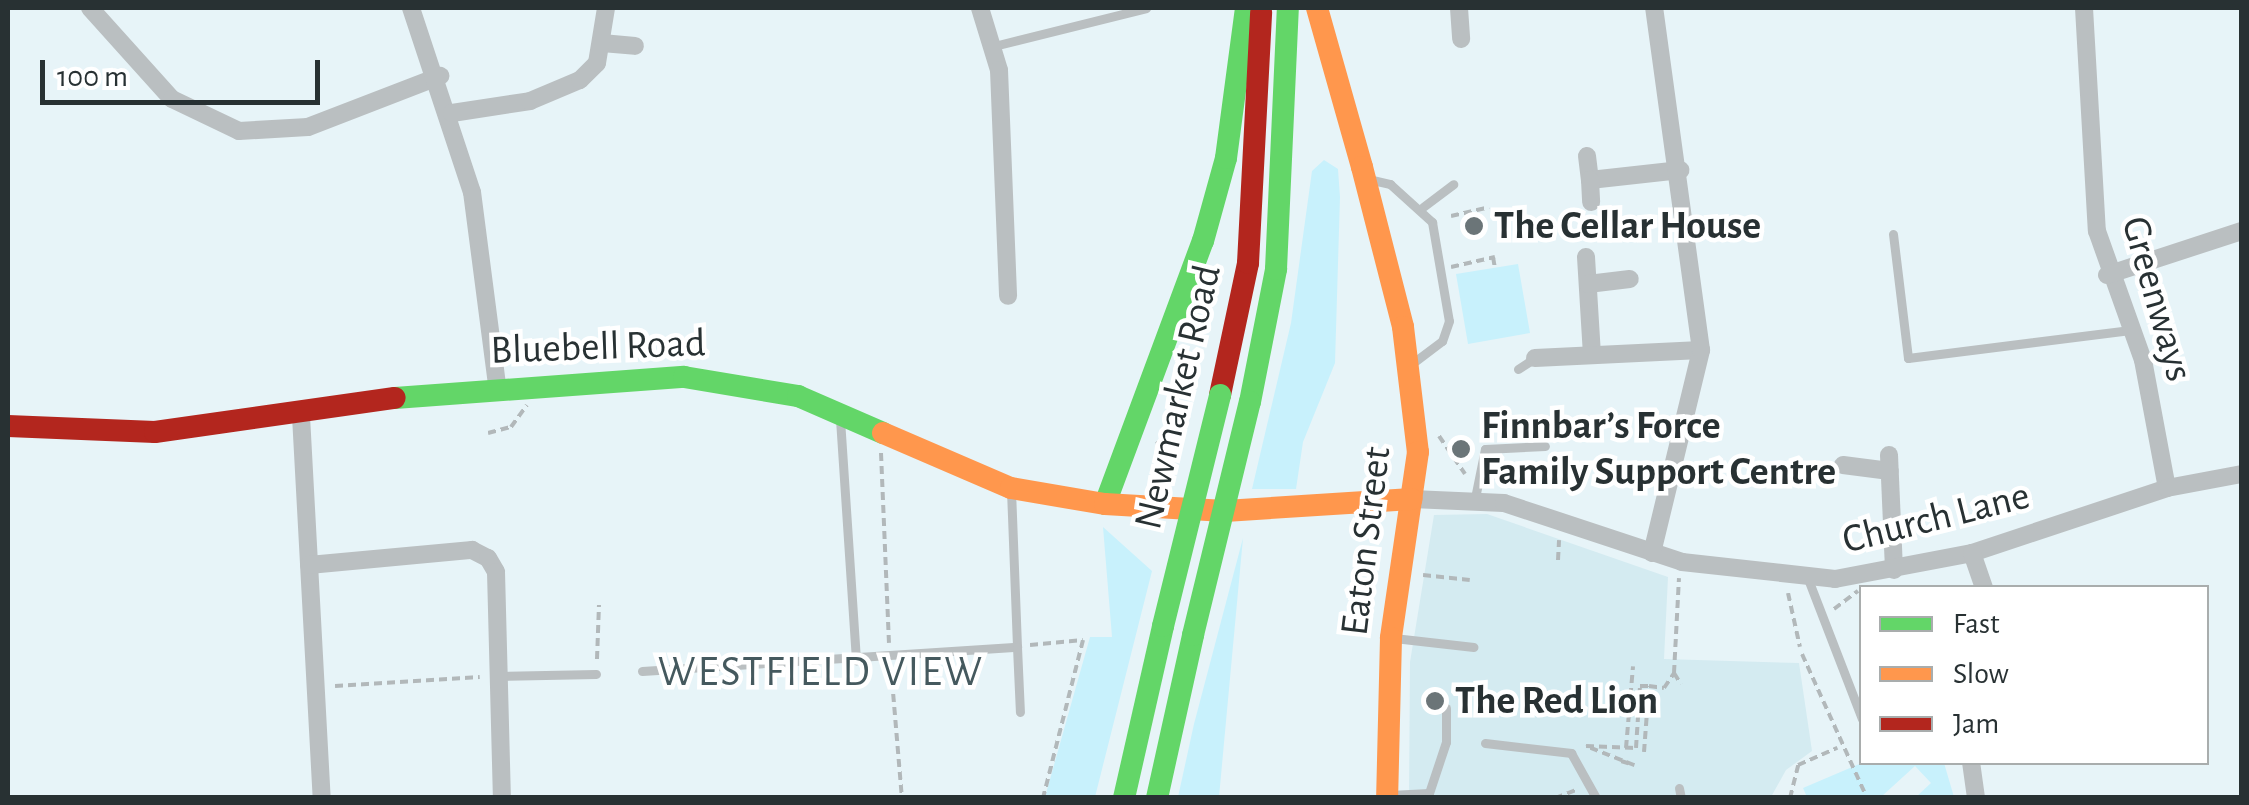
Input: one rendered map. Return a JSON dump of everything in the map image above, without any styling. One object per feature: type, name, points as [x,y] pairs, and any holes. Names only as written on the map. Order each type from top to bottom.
[{"type":"main road","points":[[1105,504],[1203,241],[1226,158],[1246,8]]},
{"type":"main road","name":"Newmarket Road","points":[[1124,798],[1248,264],[1261,8]]},
{"type":"main road","name":"Newmarket Road","points":[[1157,798],[1192,635],[1250,402],[1278,251],[1288,8]]},
{"type":"main road","name":"Eaton Street","points":[[1318,8],[1364,172],[1408,366],[1418,452],[1391,638],[1387,796]]},
{"type":"main road","points":[[1342,184],[1364,172]]},
{"type":"main road","name":"Bluebell Road","points":[[8,426],[155,432],[301,416],[497,384],[703,379],[842,412],[1011,488],[1105,504],[1226,510],[1412,499]]},
{"type":"street","points":[[90,8],[172,99],[239,131],[308,126],[440,76]]},
{"type":"street","points":[[411,8],[452,113],[497,384]]},
{"type":"street","points":[[452,113],[560,92],[597,63],[606,8]]},
{"type":"street","points":[[980,8],[987,47],[999,70],[1008,296]]},
{"type":"street","points":[[1459,8],[1461,39]]},
{"type":"street","points":[[1652,553],[1701,350],[1680,170],[1654,8]]},
{"type":"street","name":"Greenways","points":[[2084,8],[2092,182],[2107,275],[2130,330],[2166,488]]},
{"type":"street","points":[[602,43],[635,46]]},
{"type":"street","points":[[1588,156],[1591,202]]},
{"type":"street","points":[[1590,180],[1680,170]]},
{"type":"street","points":[[2107,275],[2242,232]]},
{"type":"street","points":[[1586,258],[1592,355]]},
{"type":"street","points":[[1588,284],[1630,278]]},
{"type":"street","points":[[1535,358],[1636,348],[1701,350]]},
{"type":"street","points":[[301,416],[322,798]]},
{"type":"street","points":[[1843,464],[1890,463],[1894,570]]},
{"type":"street","name":"Church Lane","points":[[1412,499],[1475,498],[1682,562],[1808,579],[1856,578],[1972,553],[2166,488],[2242,474]]},
{"type":"street","points":[[309,565],[472,550],[488,558],[496,572],[495,676],[502,798]]},
{"type":"street","points":[[1972,553],[1983,585]]},
{"type":"street","points":[[1972,765],[1976,798]]},
{"type":"lane","points":[[987,47],[1146,8]]},
{"type":"lane","points":[[1364,172],[1422,207],[1442,269],[1449,322],[1442,341],[1408,366]]},
{"type":"lane","points":[[1422,207],[1453,184]]},
{"type":"lane","points":[[1894,234],[1908,358],[2130,330]]},
{"type":"lane","points":[[1518,369],[1535,358]]},
{"type":"lane","points":[[842,412],[856,660]]},
{"type":"lane","points":[[1475,498],[1485,448],[1545,446]]},
{"type":"lane","points":[[1011,488],[1020,712]]},
{"type":"lane","points":[[1808,579],[1859,712]]},
{"type":"lane","points":[[1391,638],[1473,647]]},
{"type":"lane","points":[[642,671],[1017,647]]},
{"type":"lane","points":[[495,676],[596,674]]},
{"type":"lane","points":[[1387,796],[1429,793],[1446,742],[1446,708]]},
{"type":"lane","points":[[1485,743],[1571,753],[1596,798]]},
{"type":"path","points":[[1451,216],[1489,207]]},
{"type":"path","points":[[1442,269],[1494,257],[1496,268]]},
{"type":"path","points":[[488,433],[520,420],[528,395]]},
{"type":"path","points":[[1434,428],[1467,478]]},
{"type":"path","points":[[896,451],[881,443],[890,657],[902,798]]},
{"type":"path","points":[[1629,748],[1640,686],[1664,688],[1674,673],[1682,562]]},
{"type":"path","points":[[1399,575],[1470,580]]},
{"type":"path","points":[[1856,578],[1859,594]]},
{"type":"path","points":[[1788,590],[1800,646]]},
{"type":"path","points":[[1820,614],[1859,599]]},
{"type":"path","points":[[596,674],[599,605]]},
{"type":"path","points":[[1017,647],[1083,640],[1042,798]]},
{"type":"path","points":[[1802,654],[1837,748],[1867,798]]},
{"type":"path","points":[[1630,762],[1634,666]]},
{"type":"path","points":[[1674,673],[1681,684]]},
{"type":"path","points":[[334,686],[495,676]]},
{"type":"path","points":[[1644,752],[1649,686]]},
{"type":"path","points":[[1621,762],[1634,765],[1586,746],[1629,748]]},
{"type":"path","points":[[1790,798],[1798,765],[1837,748]]},
{"type":"shaded area","points":[[1324,160],[1338,169],[1340,197],[1335,363],[1303,442],[1296,489],[1252,489],[1291,323],[1312,171]]},
{"type":"shaded area","points":[[1518,264],[1530,333],[1468,344],[1456,274]]},
{"type":"shaded area","points":[[1487,514],[1668,577],[1664,659],[1799,663],[1812,751],[1786,770],[1771,797],[1409,798],[1410,662],[1434,515]]},
{"type":"shaded area","points":[[1103,527],[1152,571],[1095,797],[1045,797],[1090,637],[1112,637]]},
{"type":"shaded area","points":[[1243,538],[1219,797],[1178,797],[1194,724]]},
{"type":"shaded area","points":[[1859,764],[1945,765],[1954,797],[1916,797],[1931,783],[1915,766],[1881,797],[1807,797],[1803,788]]},
{"type":"traffic: fast","points":[[1105,504],[1203,241],[1226,158],[1246,8]]},
{"type":"traffic: fast","points":[[1250,402],[1276,269],[1288,8]]},
{"type":"traffic: fast","points":[[395,398],[684,377],[798,396],[883,433]]},
{"type":"traffic: fast","points":[[1163,626],[1220,395]]},
{"type":"traffic: fast","points":[[1193,635],[1250,402]]},
{"type":"traffic: fast","points":[[1124,798],[1163,626]]},
{"type":"traffic: fast","points":[[1157,798],[1193,635]]},
{"type":"traffic: slow","points":[[1317,8],[1362,167]]},
{"type":"traffic: slow","points":[[1362,167],[1403,327],[1418,452],[1391,638],[1387,798]]},
{"type":"traffic: slow","points":[[883,433],[1011,488],[1105,504],[1225,511],[1412,499]]},
{"type":"traffic: jam","points":[[1220,395],[1248,263],[1261,12]]},
{"type":"traffic: jam","points":[[8,426],[155,432],[395,398]]},
{"type":"place","name":"The Cellar House","points":[[1474,226]]},
{"type":"place","name":"Finnbar’s Force Family Support Centre","points":[[1461,449]]},
{"type":"place","name":"The Red Lion","points":[[1435,701]]},
{"type":"district","name":"WESTFIELD VIEW","points":[[821,672]]}]
